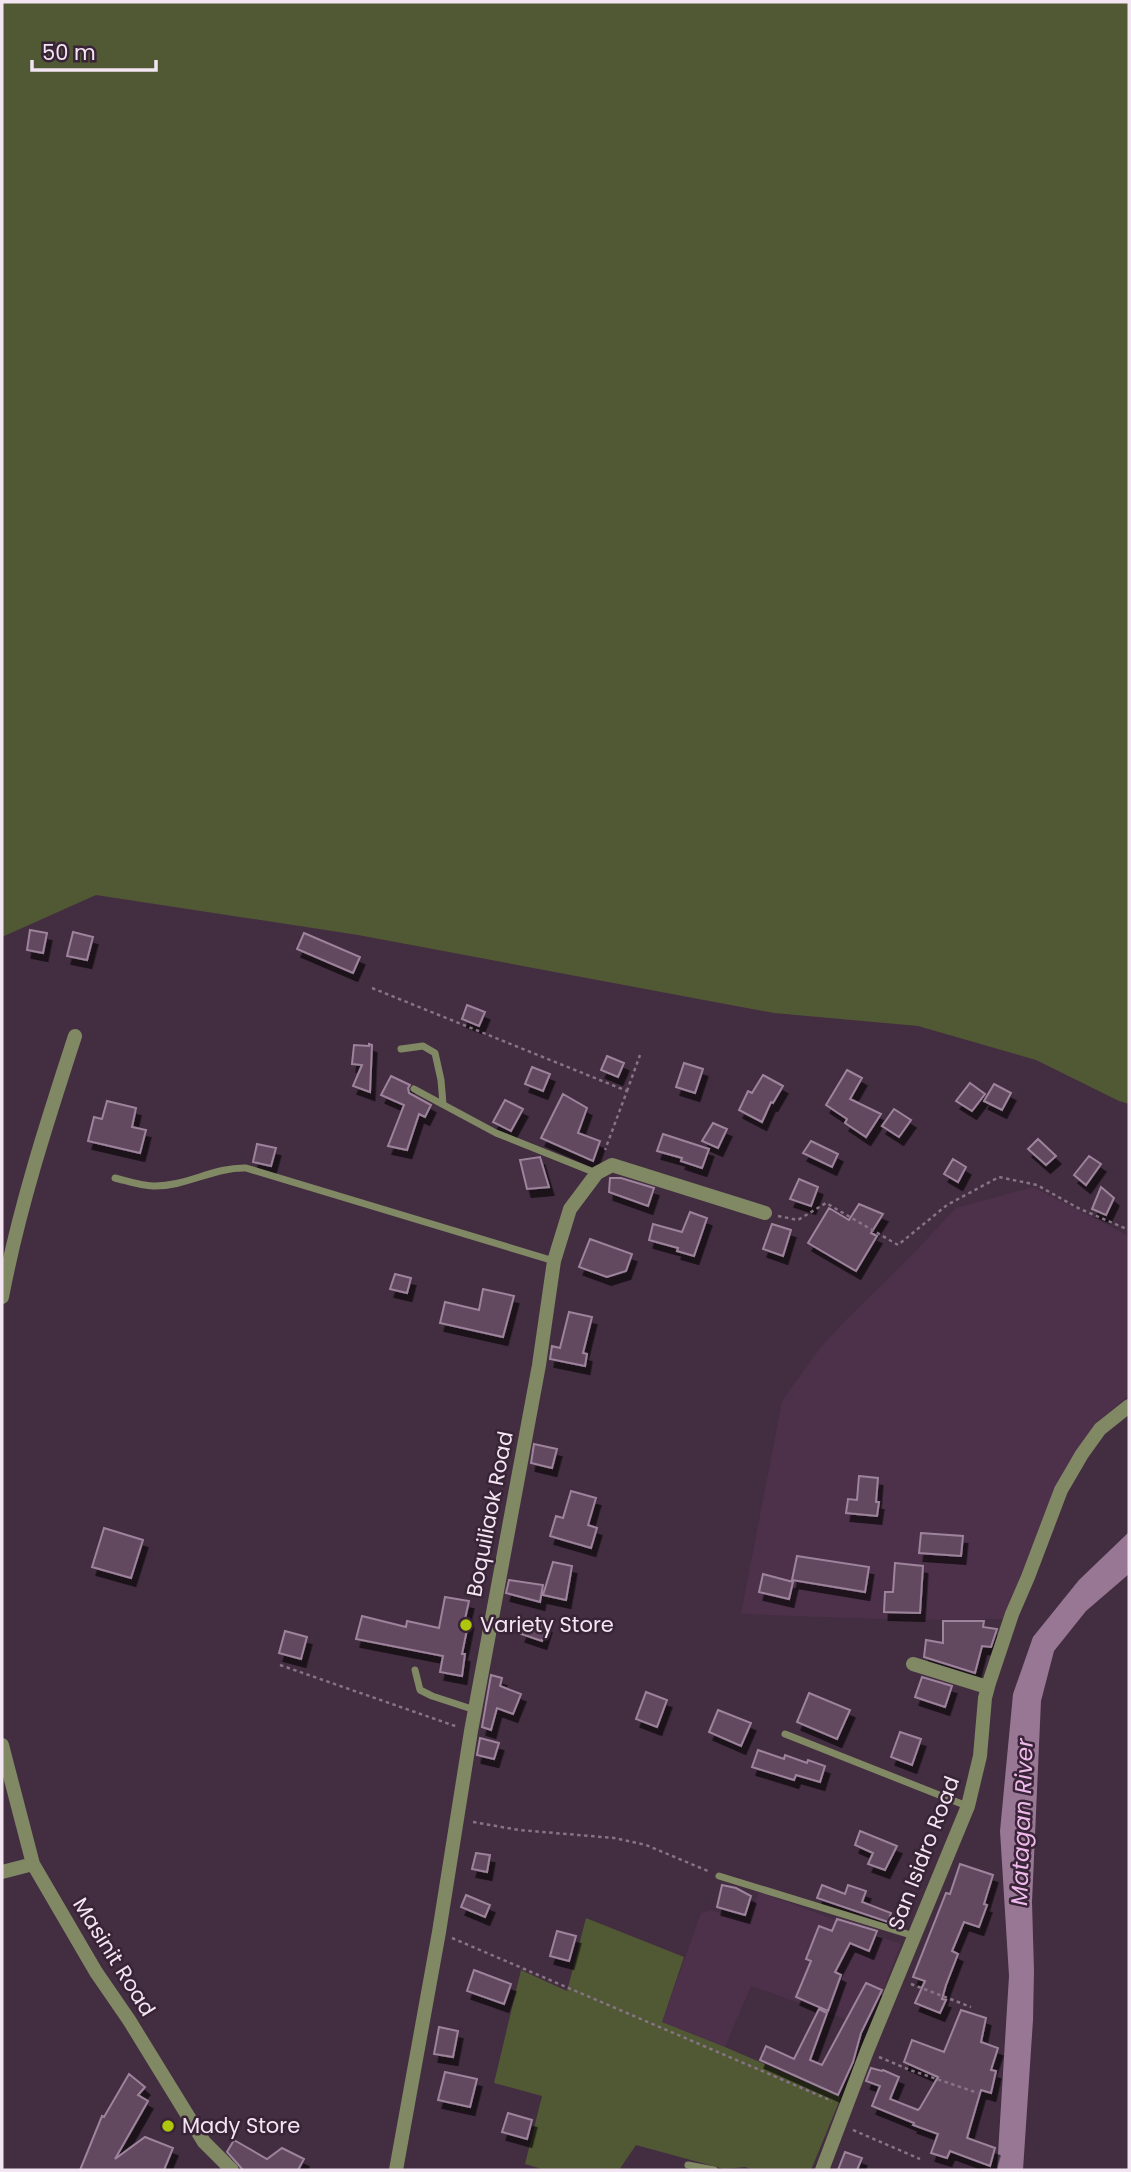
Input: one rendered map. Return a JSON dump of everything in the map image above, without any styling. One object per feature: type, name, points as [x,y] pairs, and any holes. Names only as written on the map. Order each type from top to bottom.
[{"type":"street","points":[[2,1297],[30,1177],[75,1035]]},
{"type":"street","points":[[597,1173],[611,1165],[765,1213]]},
{"type":"street","name":"Boquiliaok Road","points":[[396,2170],[439,1933],[471,1731],[539,1364],[554,1261],[570,1209],[597,1173]]},
{"type":"street","name":"San Isidro Road","points":[[822,2170],[867,2050],[968,1806],[980,1755],[988,1687],[1012,1614],[1061,1490],[1100,1429],[1129,1406]]},
{"type":"street","points":[[913,1664],[988,1687]]},
{"type":"street","name":"Masinit Road","points":[[2,1745],[33,1864],[96,1972],[133,2026],[204,2142],[232,2170]]},
{"type":"street","points":[[2,1872],[33,1864]]},
{"type":"lane","points":[[401,1049],[423,1046],[435,1053],[443,1104]]},
{"type":"lane","points":[[414,1089],[496,1133],[597,1173]]},
{"type":"lane","points":[[115,1178],[152,1186],[194,1179],[233,1167],[246,1168],[554,1261]]},
{"type":"lane","points":[[415,1670],[420,1690],[475,1710]]},
{"type":"lane","points":[[785,1734],[968,1806]]},
{"type":"lane","points":[[719,1875],[915,1937]]},
{"type":"lane","points":[[688,2165],[714,2170]]},
{"type":"path","points":[[372,988],[627,1091]]},
{"type":"path","points":[[597,1173],[640,1055]]},
{"type":"path","points":[[765,1213],[798,1220],[826,1203],[898,1245],[947,1205],[999,1177],[1037,1185],[1077,1208],[1129,1230]]},
{"type":"path","points":[[280,1665],[471,1731]]},
{"type":"path","points":[[456,1819],[519,1830],[614,1838],[646,1844],[719,1875]]},
{"type":"path","points":[[439,1933],[846,2107]]},
{"type":"path","points":[[898,1979],[971,2007]]},
{"type":"path","points":[[867,2050],[910,2070],[978,2093]]},
{"type":"path","points":[[840,2124],[920,2159]]},
{"type":"shaded area","points":[[1033,1187],[1129,1236],[1129,1395],[1094,1425],[1065,1469],[1003,1619],[908,1620],[741,1614],[782,1401],[821,1347],[956,1208]]},
{"type":"shaded area","points":[[759,1892],[901,1944],[868,2027],[751,1986],[725,2047],[662,2022],[701,1913],[711,1910],[748,1922]]},
{"type":"green space","points":[[2,2],[1129,2],[1129,1104],[1036,1060],[918,1026],[774,1013],[358,935],[96,895],[2,937]]},
{"type":"green space","points":[[586,1918],[684,1957],[662,2022],[841,2097],[811,2170],[754,2170],[745,2167],[724,2169],[636,2145],[619,2170],[545,2170],[525,2164],[542,2096],[494,2083],[521,1970],[567,1991]]},
{"type":"water","name":"Matagan River","points":[[1129,1532],[1129,1574],[1086,1611],[1054,1651],[1041,1701],[1032,1902],[1033,2020],[1023,2170],[997,2170],[1009,1976],[1000,1831],[1013,1694],[1033,1637],[1079,1580]]},
{"type":"building","points":[[30,930],[47,933],[43,953],[27,950]]},
{"type":"building","points":[[73,932],[93,937],[87,960],[67,956]]},
{"type":"building","points":[[304,933],[360,957],[353,973],[297,949]]},
{"type":"building","points":[[467,1005],[485,1012],[479,1026],[462,1019]]},
{"type":"building","points":[[354,1045],[372,1045],[370,1092],[353,1086],[362,1065],[352,1064]]},
{"type":"building","points":[[607,1056],[624,1063],[618,1077],[601,1070]]},
{"type":"building","points":[[684,1063],[703,1069],[695,1093],[676,1087]]},
{"type":"building","points":[[532,1067],[550,1074],[543,1091],[525,1084]]},
{"type":"building","points":[[847,1070],[862,1078],[850,1099],[881,1114],[866,1137],[845,1123],[847,1119],[826,1105]]},
{"type":"building","points":[[763,1075],[783,1086],[773,1103],[771,1102],[762,1122],[739,1110],[748,1091],[752,1093]]},
{"type":"building","points":[[391,1076],[410,1085],[409,1093],[431,1105],[425,1117],[419,1114],[407,1150],[388,1146],[404,1105],[381,1095]]},
{"type":"building","points":[[970,1083],[985,1094],[972,1111],[956,1101]]},
{"type":"building","points":[[994,1084],[1011,1093],[1002,1110],[984,1101]]},
{"type":"building","points":[[563,1094],[587,1108],[578,1133],[600,1141],[593,1161],[541,1138]]},
{"type":"building","points":[[505,1100],[523,1109],[511,1131],[493,1122]]},
{"type":"building","points":[[107,1101],[136,1108],[132,1127],[146,1130],[140,1153],[88,1141],[94,1117],[102,1119]]},
{"type":"building","points":[[894,1109],[911,1120],[899,1137],[882,1126]]},
{"type":"building","points":[[713,1123],[727,1129],[718,1148],[702,1141]]},
{"type":"building","points":[[663,1134],[709,1149],[702,1168],[681,1161],[682,1158],[657,1151]]},
{"type":"building","points":[[1038,1139],[1056,1156],[1046,1165],[1028,1149]]},
{"type":"building","points":[[811,1141],[838,1154],[832,1167],[803,1153]]},
{"type":"building","points":[[257,1144],[276,1148],[271,1166],[253,1162]]},
{"type":"building","points":[[1089,1156],[1101,1164],[1086,1185],[1074,1175]]},
{"type":"building","points":[[540,1157],[549,1187],[527,1189],[520,1160]]},
{"type":"building","points":[[953,1159],[966,1167],[958,1182],[944,1174]]},
{"type":"building","points":[[610,1178],[621,1178],[654,1188],[648,1206],[609,1192]]},
{"type":"building","points":[[799,1179],[818,1187],[811,1206],[790,1199]]},
{"type":"building","points":[[1101,1187],[1114,1198],[1106,1215],[1092,1209]]},
{"type":"building","points":[[859,1204],[883,1214],[871,1233],[877,1236],[856,1271],[808,1243],[829,1208],[849,1220]]},
{"type":"building","points":[[690,1212],[707,1218],[694,1256],[677,1251],[678,1248],[649,1240],[653,1224],[682,1232]]},
{"type":"building","points":[[772,1224],[791,1230],[783,1256],[763,1249]]},
{"type":"building","points":[[590,1239],[632,1254],[626,1271],[607,1277],[579,1267]]},
{"type":"building","points":[[395,1274],[411,1278],[407,1293],[390,1289]]},
{"type":"building","points":[[483,1289],[514,1296],[503,1337],[440,1323],[445,1302],[479,1310]]},
{"type":"building","points":[[569,1312],[592,1317],[583,1353],[587,1354],[585,1366],[550,1359],[552,1346],[560,1348]]},
{"type":"building","points":[[534,1444],[557,1449],[552,1468],[531,1463]]},
{"type":"building","points":[[859,1476],[878,1478],[877,1516],[846,1513],[848,1499],[857,1500]]},
{"type":"building","points":[[571,1491],[596,1498],[588,1525],[597,1528],[591,1548],[550,1536],[556,1516],[563,1518]]},
{"type":"building","points":[[104,1528],[143,1540],[131,1578],[92,1567]]},
{"type":"building","points":[[921,1533],[963,1536],[961,1556],[919,1553]]},
{"type":"building","points":[[797,1556],[869,1567],[865,1592],[792,1580]]},
{"type":"building","points":[[553,1562],[572,1566],[566,1600],[543,1595]]},
{"type":"building","points":[[895,1563],[923,1566],[920,1613],[884,1612],[885,1592],[893,1592]]},
{"type":"building","points":[[763,1574],[793,1582],[789,1599],[759,1592]]},
{"type":"building","points":[[509,1580],[543,1585],[540,1602],[506,1593]]},
{"type":"building","points":[[445,1597],[469,1601],[465,1619],[469,1620],[462,1654],[465,1654],[462,1676],[440,1672],[443,1656],[356,1639],[362,1616],[406,1627],[407,1621],[439,1628]]},
{"type":"building","points":[[527,1619],[547,1625],[542,1641],[521,1634]]},
{"type":"building","points":[[943,1621],[984,1621],[983,1627],[997,1629],[991,1647],[982,1646],[975,1673],[924,1657],[926,1640],[943,1643]]},
{"type":"building","points":[[285,1631],[307,1637],[301,1659],[279,1653]]},
{"type":"building","points":[[491,1675],[502,1678],[500,1686],[521,1694],[513,1714],[497,1708],[491,1730],[482,1727]]},
{"type":"building","points":[[922,1677],[952,1686],[945,1707],[915,1697]]},
{"type":"building","points":[[646,1692],[667,1700],[657,1727],[636,1719]]},
{"type":"building","points":[[809,1693],[850,1710],[837,1739],[797,1722]]},
{"type":"building","points":[[718,1710],[751,1723],[741,1746],[709,1732]]},
{"type":"building","points":[[900,1732],[921,1739],[912,1765],[891,1757]]},
{"type":"building","points":[[480,1738],[499,1743],[494,1759],[477,1755]]},
{"type":"building","points":[[758,1750],[784,1759],[785,1755],[825,1766],[820,1782],[796,1775],[794,1780],[752,1767]]},
{"type":"building","points":[[860,1831],[897,1846],[885,1870],[868,1864],[873,1853],[855,1845]]},
{"type":"building","points":[[476,1853],[490,1855],[487,1872],[472,1869]]},
{"type":"building","points":[[960,1864],[993,1875],[979,1927],[964,1922],[952,1951],[958,1954],[946,1985],[942,1999],[946,2000],[940,2013],[915,2003],[925,1981],[913,1977],[946,1893],[950,1894]]},
{"type":"building","points":[[722,1885],[736,1888],[751,1896],[745,1915],[717,1907]]},
{"type":"building","points":[[822,1885],[845,1894],[848,1885],[866,1891],[862,1902],[891,1913],[888,1922],[817,1898]]},
{"type":"building","points":[[466,1895],[490,1905],[485,1917],[461,1907]]},
{"type":"building","points":[[837,1919],[877,1931],[869,1951],[850,1943],[835,1972],[841,1975],[828,2011],[796,1997],[811,1961],[806,1959],[819,1926],[832,1931]]},
{"type":"building","points":[[557,1931],[576,1936],[569,1961],[550,1956]]},
{"type":"building","points":[[474,1970],[511,1984],[504,2004],[467,1991]]},
{"type":"building","points":[[866,1983],[882,1990],[861,2033],[853,2062],[838,2095],[760,2060],[766,2046],[794,2059],[819,2009],[827,2013],[810,2060],[822,2065]]},
{"type":"building","points":[[961,2010],[986,2018],[981,2042],[998,2048],[991,2070],[996,2071],[991,2093],[981,2090],[967,2138],[995,2148],[990,2166],[950,2151],[947,2158],[931,2153],[938,2134],[872,2106],[880,2086],[866,2081],[871,2068],[899,2077],[890,2099],[918,2110],[938,2077],[904,2062],[912,2040],[944,2052]]},
{"type":"building","points":[[439,2027],[458,2031],[453,2057],[434,2054]]},
{"type":"building","points":[[445,2072],[477,2079],[470,2107],[438,2100]]},
{"type":"building","points":[[129,2074],[145,2087],[138,2095],[148,2101],[115,2159],[145,2137],[173,2148],[164,2170],[80,2170],[102,2116],[104,2117]]},
{"type":"building","points":[[508,2113],[532,2120],[527,2139],[502,2132]]},
{"type":"building","points":[[234,2140],[267,2159],[282,2148],[304,2159],[298,2170],[243,2170],[227,2152]]},
{"type":"building","points":[[845,2152],[862,2158],[857,2170],[838,2170]]},
{"type":"place","name":"Variety Store","points":[[466,1625]]},
{"type":"place","name":"Mady Store","points":[[168,2126]]}]
